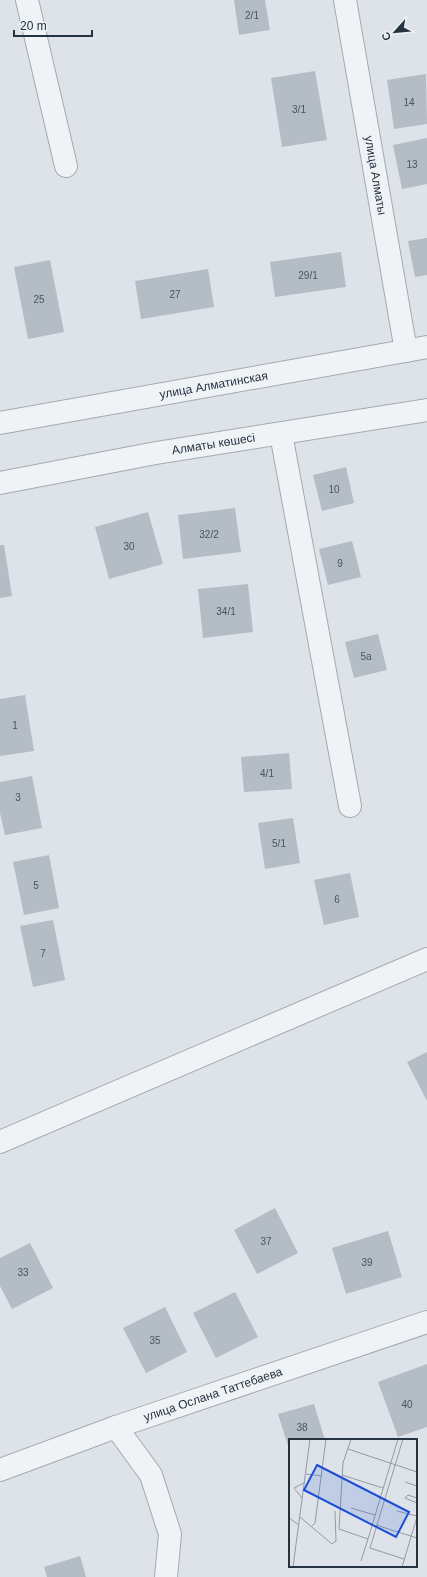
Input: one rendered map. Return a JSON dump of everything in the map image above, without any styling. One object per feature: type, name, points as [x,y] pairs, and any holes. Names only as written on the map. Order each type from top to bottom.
[{"type":"street","points":[[27,0],[66,166]]},
{"type":"street","name":"улица Алматы","points":[[345,0],[406,351]]},
{"type":"street","name":"улица Алматинская","points":[[0,423],[427,347]]},
{"type":"street","name":"Алматы көшесі","points":[[0,483],[156,453],[427,410]]},
{"type":"street","points":[[281,434],[350,806]]},
{"type":"street","points":[[0,1142],[427,959]]},
{"type":"street","name":"улица Ослана Таттебаева","points":[[0,1470],[116,1427],[427,1322]]},
{"type":"street","points":[[116,1427],[151,1475],[170,1534],[166,1577]]},
{"type":"building","points":[[234,0],[265,0],[270,30],[239,35]]},
{"type":"building","points":[[315,71],[327,140],[282,147],[271,78]]},
{"type":"building","points":[[426,74],[427,124],[394,129],[387,80]]},
{"type":"building","points":[[427,138],[427,184],[402,189],[393,145]]},
{"type":"building","points":[[427,238],[427,275],[415,277],[408,241]]},
{"type":"building","points":[[341,252],[346,287],[275,297],[270,262]]},
{"type":"building","points":[[50,260],[64,332],[28,339],[14,267]]},
{"type":"building","points":[[208,269],[214,307],[141,319],[135,281]]},
{"type":"building","points":[[346,467],[354,503],[322,511],[313,475]]},
{"type":"building","points":[[235,508],[241,552],[183,559],[178,515]]},
{"type":"building","points":[[148,512],[163,564],[109,579],[95,527]]},
{"type":"building","points":[[352,541],[361,577],[328,585],[319,549]]},
{"type":"building","points":[[0,545],[4,545],[12,596],[0,598]]},
{"type":"building","points":[[248,584],[253,632],[203,638],[198,589]]},
{"type":"building","points":[[378,634],[387,670],[354,678],[345,642]]},
{"type":"building","points":[[25,695],[34,751],[0,756],[0,699]]},
{"type":"building","points":[[289,753],[292,789],[244,792],[241,757]]},
{"type":"building","points":[[32,776],[42,828],[5,835],[0,813],[0,782]]},
{"type":"building","points":[[293,818],[300,863],[265,869],[258,823]]},
{"type":"building","points":[[49,855],[59,908],[24,915],[13,862]]},
{"type":"building","points":[[350,873],[359,917],[324,925],[314,880]]},
{"type":"building","points":[[53,920],[65,980],[33,987],[20,926]]},
{"type":"building","points":[[427,1052],[427,1101],[407,1062]]},
{"type":"building","points":[[275,1208],[298,1253],[257,1274],[234,1230]]},
{"type":"building","points":[[388,1231],[402,1277],[346,1294],[332,1248]]},
{"type":"building","points":[[30,1243],[53,1288],[12,1309],[0,1286],[0,1258]]},
{"type":"building","points":[[235,1292],[258,1337],[216,1358],[193,1313]]},
{"type":"building","points":[[165,1307],[187,1352],[146,1373],[123,1328]]},
{"type":"building","points":[[427,1364],[427,1427],[398,1437],[378,1382]]},
{"type":"building","points":[[314,1404],[325,1439],[289,1439],[289,1449],[278,1414]]},
{"type":"building","points":[[80,1556],[86,1577],[47,1577],[44,1567]]}]
